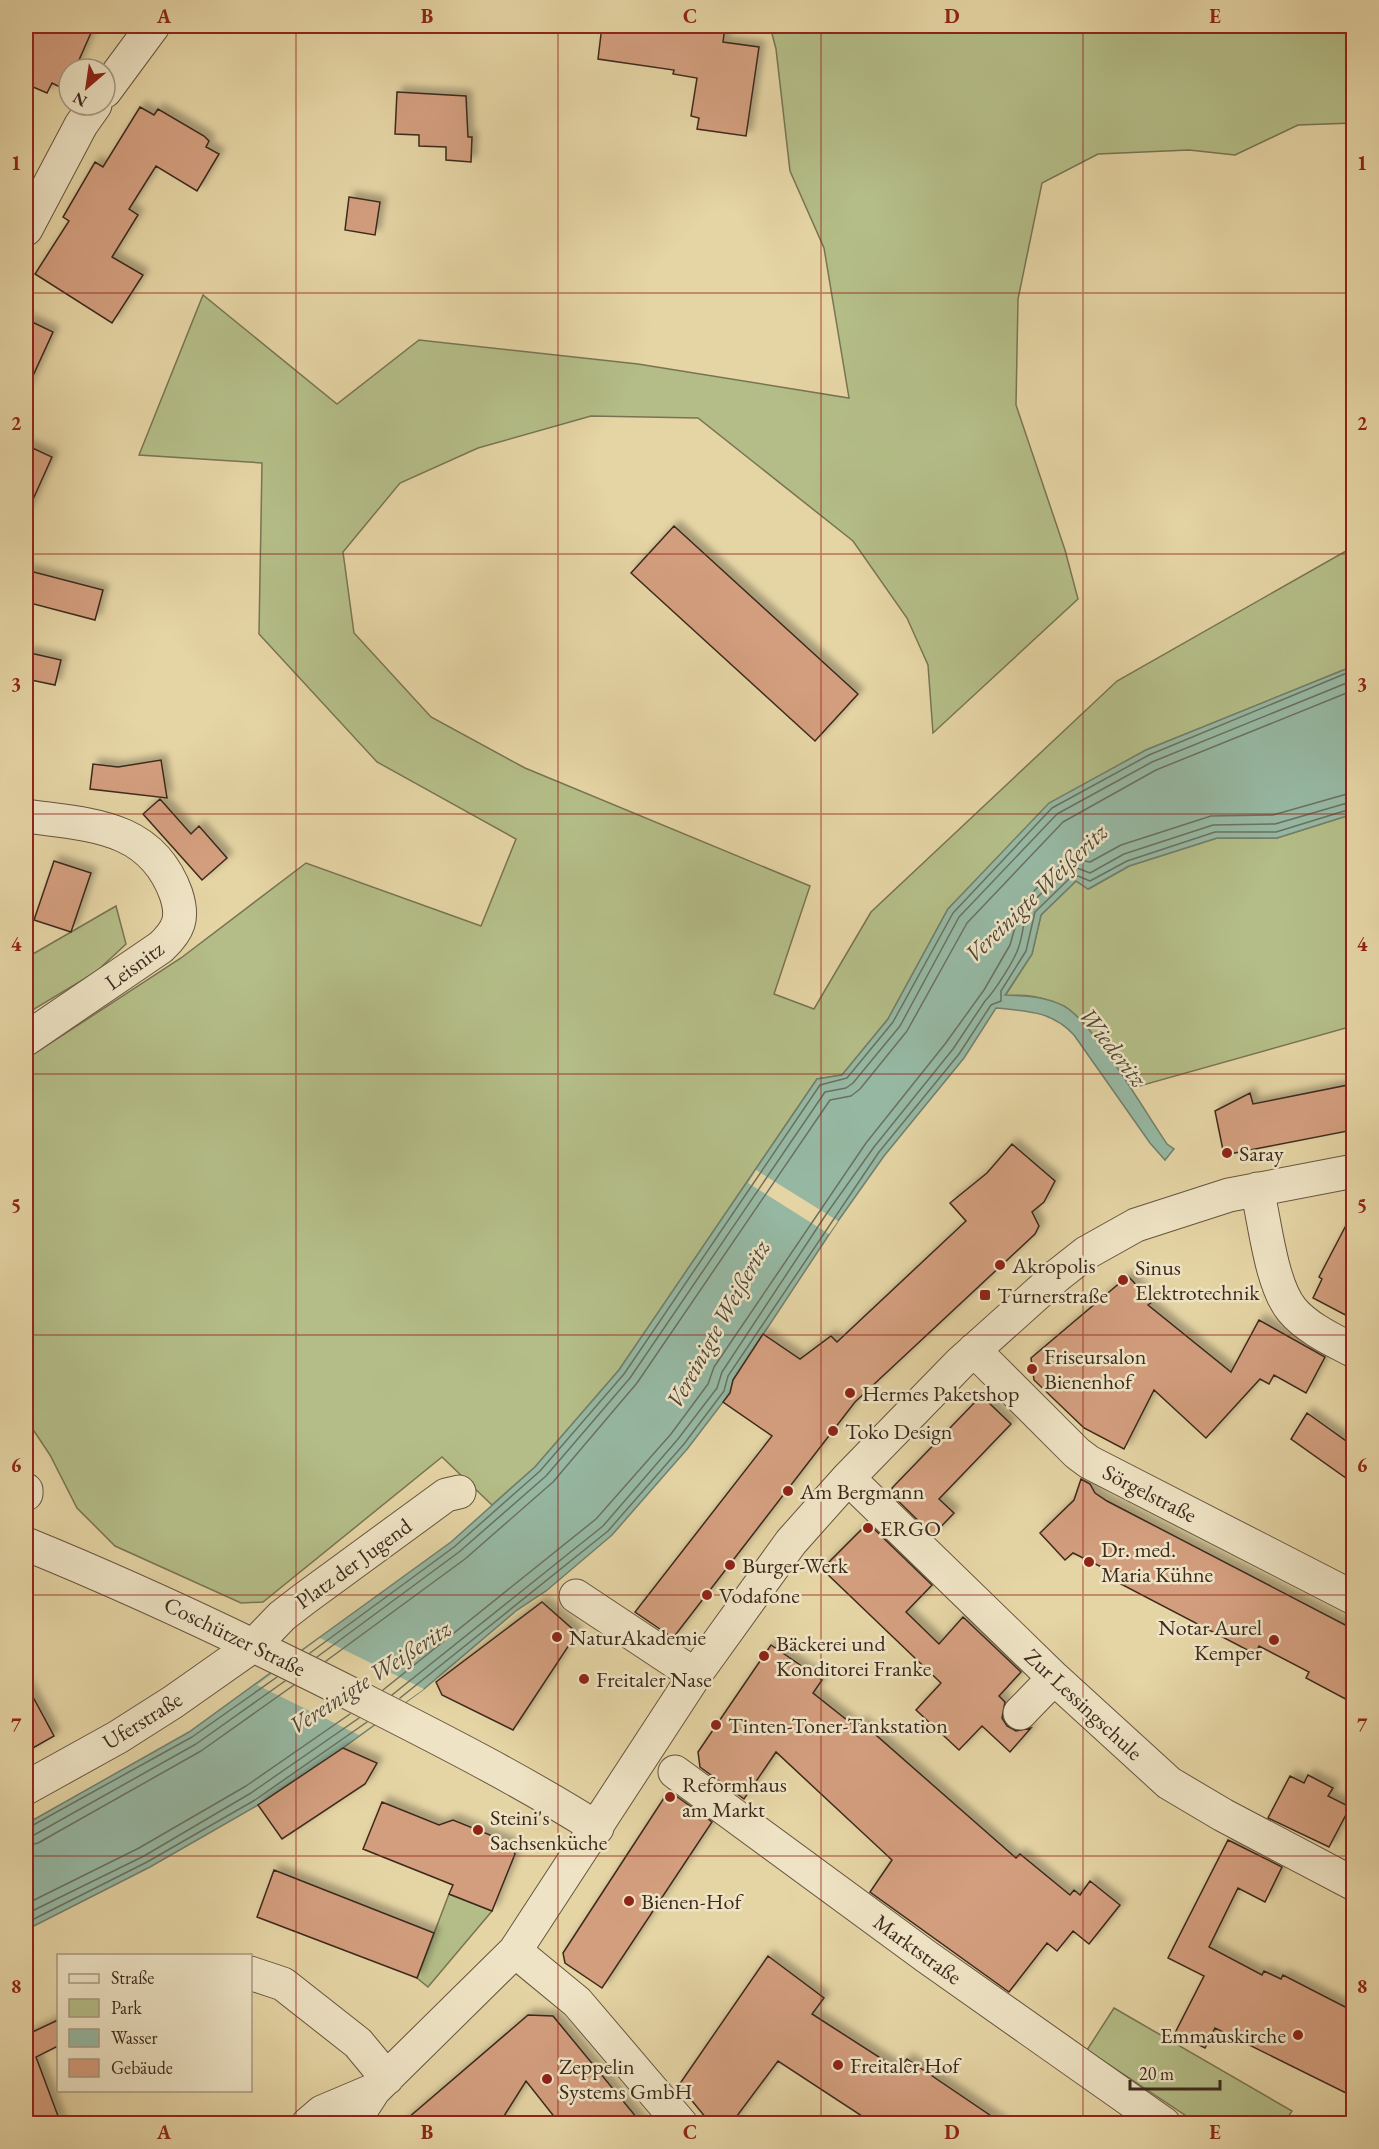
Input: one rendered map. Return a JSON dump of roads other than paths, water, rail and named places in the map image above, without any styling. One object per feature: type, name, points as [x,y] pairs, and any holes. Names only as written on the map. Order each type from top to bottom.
[{"type":"street","points":[[117,69],[138,31]]},
{"type":"street","points":[[26,229],[87,117]]},
{"type":"street","name":"Leisnitz","points":[[26,816],[104,827],[135,839],[171,881],[180,907],[177,932],[161,947],[26,1039]]},
{"type":"street","points":[[352,2124],[381,2084],[515,1951],[695,1675],[775,1562],[848,1478],[974,1350],[1058,1275],[1116,1235],[1189,1205],[1260,1203],[1353,1171]]},
{"type":"street","points":[[1260,1203],[1274,1272],[1291,1309],[1319,1332],[1353,1351]]},
{"type":"street","name":"Sörgelstraße","points":[[974,1350],[1077,1454],[1089,1462],[1353,1598]]},
{"type":"street","name":"Zur Lessingschule","points":[[848,1478],[1054,1678],[1178,1791],[1353,1884]]},
{"type":"street","name":"Platz der Jugend","points":[[254,1645],[282,1616],[304,1599],[446,1495],[459,1492]]},
{"type":"street","name":"Coschützer Straße","points":[[26,1544],[151,1596],[288,1661],[542,1793],[597,1828]]},
{"type":"street","points":[[576,1596],[695,1675]]},
{"type":"street","name":"Uferstraße","points":[[26,1788],[118,1737],[254,1645]]},
{"type":"street","points":[[1020,1713],[1054,1678]]},
{"type":"street","name":"Marktstraße","points":[[675,1772],[927,1957],[1164,2124]]},
{"type":"street","points":[[515,1951],[577,2002],[681,2124]]},
{"type":"street","points":[[252,1974],[283,1984],[358,2043],[381,2084]]},
{"type":"street","points":[[308,2124],[322,2112],[381,2084]]},
{"type":"water","name":"Vereinigte Weißeritz","points":[[1353,662],[1353,814],[1277,838],[1217,838],[1129,866],[1088,889],[1076,881],[1041,915],[1032,954],[1005,995],[1049,1000],[1064,1006],[1076,1015],[1104,1048],[1167,1144],[1174,1149],[1165,1160],[1150,1143],[1066,1027],[1038,1014],[996,1008],[964,1058],[884,1156],[838,1221],[733,1380],[730,1393],[688,1448],[612,1535],[546,1591],[517,1610],[424,1689],[343,1748],[258,1805],[150,1867],[26,1930],[26,1824],[189,1732],[451,1542],[535,1467],[619,1370],[817,1079],[842,1075],[888,1019],[948,909],[1049,803],[1146,750],[1346,669]]},
{"type":"place","name":"Saray","points":[[1227,1153]]},
{"type":"place","name":"Akropolis","points":[[1000,1265]]},
{"type":"place","name":"Sinus Elektrotechnik","points":[[1123,1280]]},
{"type":"place","name":"Turnerstraße","points":[[985,1295]]},
{"type":"place","name":"Friseursalon Bienenhof","points":[[1032,1369]]},
{"type":"place","name":"Hermes Paketshop","points":[[850,1393]]},
{"type":"place","name":"Toko Design","points":[[833,1431]]},
{"type":"place","name":"Am Bergmann","points":[[788,1491]]},
{"type":"place","name":"ERGO","points":[[868,1528]]},
{"type":"place","name":"Dr. med. Maria Kühne","points":[[1089,1562]]},
{"type":"place","name":"Burger-Werk","points":[[730,1565]]},
{"type":"place","name":"Vodafone","points":[[707,1595]]},
{"type":"place","name":"NaturAkademie","points":[[557,1637]]},
{"type":"place","name":"Notar Aurel Kemper","points":[[1274,1640]]},
{"type":"place","name":"Bäckerei und Konditorei Franke","points":[[764,1656]]},
{"type":"place","name":"Freitaler Nase","points":[[584,1679]]},
{"type":"place","name":"Tinten-Toner-Tankstation","points":[[716,1725]]},
{"type":"place","name":"Reformhaus am Markt","points":[[670,1797]]},
{"type":"place","name":"Steini's Sachsenküche","points":[[478,1830]]},
{"type":"place","name":"Bienen-Hof","points":[[629,1901]]},
{"type":"place","name":"Emmauskirche","points":[[1298,2035]]},
{"type":"place","name":"Freitaler Hof","points":[[838,2065]]},
{"type":"place","name":"Zeppelin Systems GmbH","points":[[547,2079]]},
{"type":"water label","name":"Wiederitz","points":[[1113,1047]]}]
